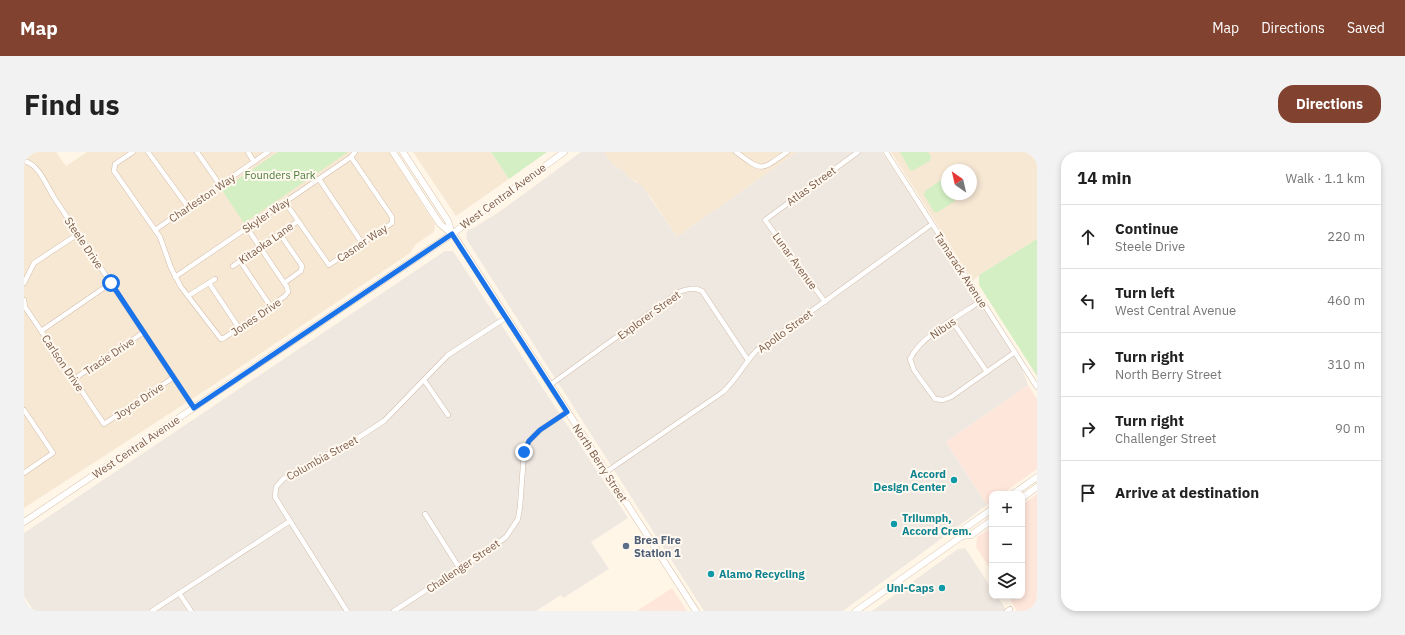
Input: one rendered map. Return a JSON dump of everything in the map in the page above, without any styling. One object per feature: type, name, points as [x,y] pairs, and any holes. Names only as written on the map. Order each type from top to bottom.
[{"type":"main road","name":"North Berry Street","points":[[393,152],[441,226],[452,234]]},
{"type":"main road","name":"North Berry Street","points":[[403,152],[448,221],[452,234],[696,611]]},
{"type":"main road","name":"West Central Avenue","points":[[24,522],[452,234],[564,152]]},
{"type":"main road","points":[[1017,491],[1037,476]]},
{"type":"main road","points":[[1025,496],[1037,487]]},
{"type":"main road","points":[[962,536],[965,528],[989,511]]},
{"type":"main road","points":[[856,611],[962,536],[971,535],[989,522]]},
{"type":"street","points":[[133,152],[115,164],[113,168],[115,174],[155,230],[162,242],[175,276],[188,296],[215,279]]},
{"type":"street","points":[[148,152],[188,207]]},
{"type":"street","points":[[197,152],[220,185]]},
{"type":"street","points":[[248,152],[254,162]]},
{"type":"street","name":"Charleston Way","points":[[155,230],[268,152]]},
{"type":"street","name":"Skyler Way","points":[[175,276],[351,157],[355,152]]},
{"type":"street","points":[[736,152],[761,168],[766,167],[787,152]]},
{"type":"street","name":"Atlas Street","points":[[765,220],[858,152]]},
{"type":"street","name":"Tamarack Avenue","points":[[886,152],[1037,387]]},
{"type":"street","name":"Casner Way","points":[[298,221],[329,265],[392,223],[392,217],[351,157]]},
{"type":"street","name":"Steele Drive","points":[[24,161],[29,162],[41,175],[55,199],[194,408]]},
{"type":"street","points":[[319,179],[362,243]]},
{"type":"street","points":[[285,202],[298,221]]},
{"type":"street","name":"Lunar Avenue","points":[[765,220],[825,302]]},
{"type":"street","name":"Kitaoka Lane","points":[[233,266],[298,221]]},
{"type":"street","name":"Apollo Street","points":[[606,472],[723,392],[732,384],[756,351],[932,224]]},
{"type":"street","points":[[247,228],[284,283],[301,271],[302,266],[280,234]]},
{"type":"street","points":[[24,282],[34,263],[78,234]]},
{"type":"street","points":[[240,261],[271,306]]},
{"type":"street","points":[[24,269],[29,272]]},
{"type":"street","points":[[41,331],[111,283]]},
{"type":"street","points":[[208,283],[239,328]]},
{"type":"street","name":"Jones Drive","points":[[188,296],[221,338],[224,338],[285,296],[288,292],[284,283]]},
{"type":"street","name":"Explorer Street","points":[[550,385],[679,292],[687,289],[695,288],[702,291],[748,360]]},
{"type":"street","name":"Carlson Drive","points":[[24,300],[25,307],[104,424]]},
{"type":"street","name":"Nibus","points":[[981,301],[922,343],[913,352],[910,359],[914,370],[935,399],[943,400],[951,397],[987,372]]},
{"type":"street","name":"Columbia Street","points":[[290,521],[275,497],[278,484],[283,479],[315,460],[344,447],[384,421],[448,355],[507,317]]},
{"type":"street","points":[[952,321],[987,372],[1015,352]]},
{"type":"street","name":"Tracie Drive","points":[[74,379],[144,332]]},
{"type":"street","name":"Joyce Drive","points":[[104,424],[174,377]]},
{"type":"street","points":[[424,380],[448,415]]},
{"type":"street","points":[[24,410],[53,453],[24,473]]},
{"type":"street","name":"Challenger Street","points":[[394,611],[460,569],[506,537],[518,519],[524,452],[529,441],[540,430],[567,412]]},
{"type":"street","points":[[425,514],[460,569]]},
{"type":"street","points":[[152,611],[290,521],[347,611]]},
{"type":"street","points":[[179,593],[191,611]]},
{"type":"shaded area","points":[[24,152],[56,152],[66,166],[87,152],[389,152],[435,224],[434,232],[416,244],[410,253],[212,386],[24,508]]},
{"type":"shaded area","points":[[413,152],[491,152],[509,179],[456,216]]},
{"type":"shaded area","points":[[581,152],[604,152],[613,165],[623,170],[628,177],[642,186],[677,237],[797,152],[882,152],[1015,352],[1028,385],[946,442],[987,505],[843,611],[704,611],[467,240],[466,234],[468,230],[499,212]]},
{"type":"shaded area","points":[[604,152],[797,152],[677,237],[651,198],[637,182],[628,177],[623,170],[613,165]]},
{"type":"shaded area","points":[[891,152],[1037,152],[1037,239],[979,275],[973,281]]},
{"type":"shaded area","points":[[445,251],[453,251],[628,518],[591,542],[609,569],[563,598],[561,595],[536,611],[34,611],[24,596],[24,533]]},
{"type":"shaded area","points":[[1028,385],[1037,399],[1037,469],[1006,491],[989,491],[989,503],[987,505],[946,442]]},
{"type":"shaded area","points":[[1037,494],[1037,611],[1017,611],[1010,599],[1025,599],[1025,503]]},
{"type":"shaded area","points":[[989,529],[989,567],[976,547],[977,537]]},
{"type":"shaded area","points":[[965,548],[989,584],[989,599],[999,599],[1007,611],[872,611],[958,549]]},
{"type":"shaded area","points":[[672,588],[687,611],[637,611]]},
{"type":"green space","name":"Founders Park","points":[[278,152],[348,152],[244,223],[222,190]]},
{"type":"green space","points":[[491,152],[547,152],[509,179]]},
{"type":"green space","points":[[900,152],[928,152],[931,157],[930,161],[912,171]]},
{"type":"green space","points":[[941,180],[941,200],[955,201],[938,212],[934,212],[924,195],[925,191]]},
{"type":"green space","points":[[1037,239],[1037,376],[979,285],[979,275]]},
{"type":"place","name":"Accord Design Center","points":[[954,480]]},
{"type":"place","name":"Triiumph, Accord Crem.","points":[[894,524]]},
{"type":"place","name":"Brea Fire Station 1","points":[[626,546]]},
{"type":"place","name":"Alamo Recycling","points":[[711,574]]},
{"type":"place","name":"Uni-Caps","points":[[942,588]]},
{"type":"route","points":[[111,283],[194,408],[452,234],[567,412],[540,430],[529,441],[524,452]]}]
